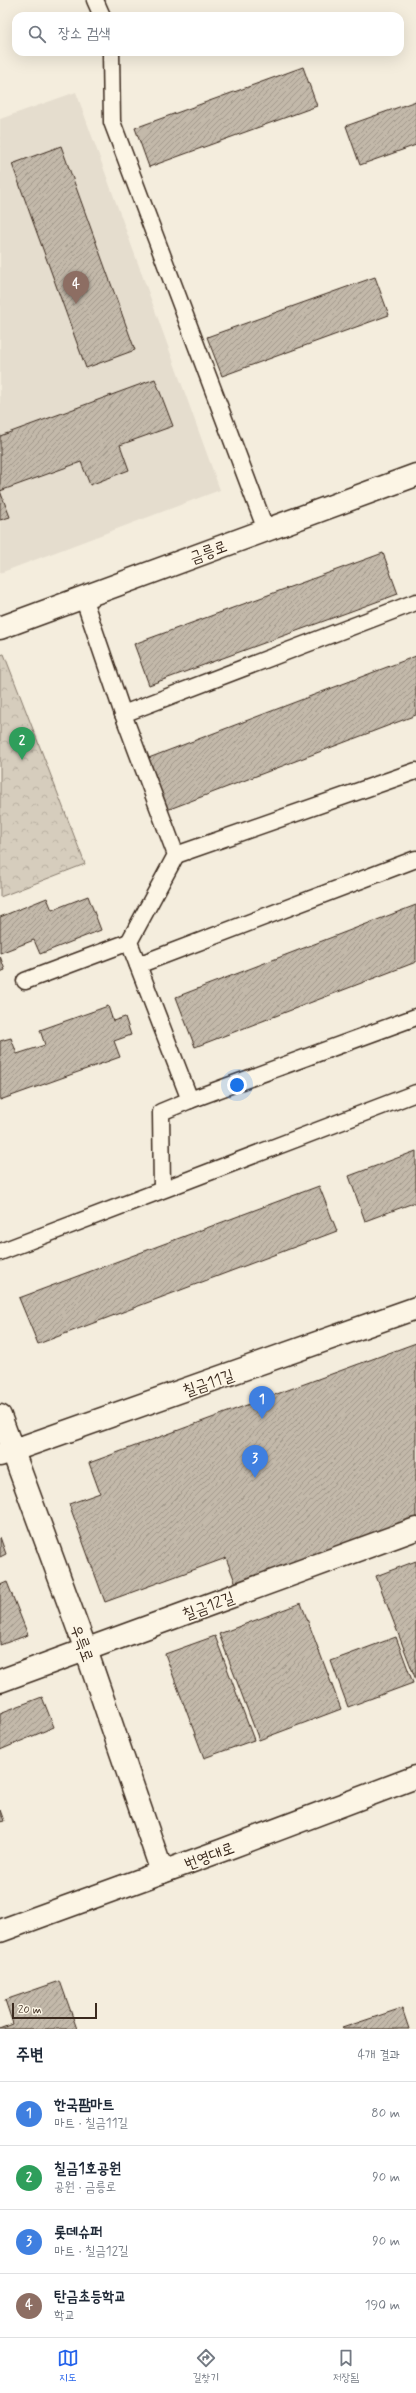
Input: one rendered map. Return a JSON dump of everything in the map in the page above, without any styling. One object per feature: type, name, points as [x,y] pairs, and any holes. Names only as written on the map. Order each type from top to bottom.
[{"type":"street","name":"금릉로","points":[[0,628],[266,530],[416,477]]},
{"type":"street","name":"칠금11길","points":[[6,1453],[416,1308]]},
{"type":"street","name":"우륵로","points":[[0,1416],[6,1453],[86,1650],[162,1872]]},
{"type":"street","name":"칠금12길","points":[[0,1681],[416,1529]]},
{"type":"street","name":"번영대로","points":[[0,1931],[416,1777]]},
{"type":"lane","points":[[95,0],[100,12]]},
{"type":"lane","points":[[111,56],[112,122],[266,530]]},
{"type":"lane","points":[[83,597],[122,714],[176,855]]},
{"type":"lane","points":[[122,714],[416,602]]},
{"type":"lane","points":[[25,981],[129,942],[176,855],[416,771]]},
{"type":"lane","points":[[138,965],[416,859]]},
{"type":"lane","points":[[129,942],[190,1100]]},
{"type":"lane","points":[[162,1189],[161,1112],[416,1017]]},
{"type":"lane","points":[[0,1252],[416,1093]]},
{"type":"shaded area","points":[[76,92],[220,490],[0,573],[0,119]]},
{"type":"green space","points":[[4,654],[85,864],[0,897],[0,655]]},
{"type":"building","points":[[303,67],[317,106],[149,167],[135,128]]},
{"type":"building","points":[[416,101],[416,145],[360,165],[346,126]]},
{"type":"building","points":[[61,146],[135,350],[86,368],[12,164]]},
{"type":"building","points":[[375,277],[389,315],[222,376],[207,337]]},
{"type":"building","points":[[155,379],[173,426],[120,445],[129,470],[90,485],[81,462],[0,491],[0,436]]},
{"type":"building","points":[[0,491],[10,517],[0,520]]},
{"type":"building","points":[[383,553],[398,594],[149,685],[134,644]]},
{"type":"building","points":[[416,656],[416,715],[167,810],[146,759]]},
{"type":"building","points":[[88,896],[101,930],[40,954],[34,940],[0,953],[0,917],[47,898],[52,910]]},
{"type":"building","points":[[416,905],[416,962],[195,1047],[176,997]]},
{"type":"building","points":[[0,956],[5,970],[0,972]]},
{"type":"building","points":[[108,1006],[113,1021],[125,1017],[131,1035],[114,1041],[120,1057],[0,1100],[0,1041],[11,1038],[17,1054],[45,1045],[40,1030]]},
{"type":"building","points":[[416,1151],[416,1202],[365,1221],[349,1176]]},
{"type":"building","points":[[319,1186],[337,1231],[38,1344],[19,1298]]},
{"type":"building","points":[[416,1343],[416,1518],[236,1584],[226,1558],[105,1602],[69,1504],[100,1493],[89,1463]]},
{"type":"building","points":[[0,1537],[6,1554],[0,1557]]},
{"type":"building","points":[[416,1561],[416,1680],[376,1576]]},
{"type":"building","points":[[7,1582],[28,1635],[0,1645],[0,1585]]},
{"type":"building","points":[[301,1603],[341,1709],[259,1740],[219,1634]]},
{"type":"building","points":[[215,1636],[254,1740],[204,1758],[165,1654]]},
{"type":"building","points":[[396,1637],[413,1683],[348,1707],[331,1661]]},
{"type":"building","points":[[42,1697],[54,1727],[0,1750],[0,1713]]},
{"type":"building","points":[[0,1810],[4,1821],[0,1822]]},
{"type":"building","points":[[60,1981],[77,2029],[0,2029],[13,2024],[5,2000]]},
{"type":"building","points":[[402,2008],[409,2029],[342,2028]]},
{"type":"place","name":"탄금초등학교","points":[[76,304]]},
{"type":"place","name":"칠금1호공원","points":[[22,760]]},
{"type":"place","name":"한국팜마트","points":[[262,1419]]},
{"type":"place","name":"롯데슈퍼","points":[[255,1478]]}]
